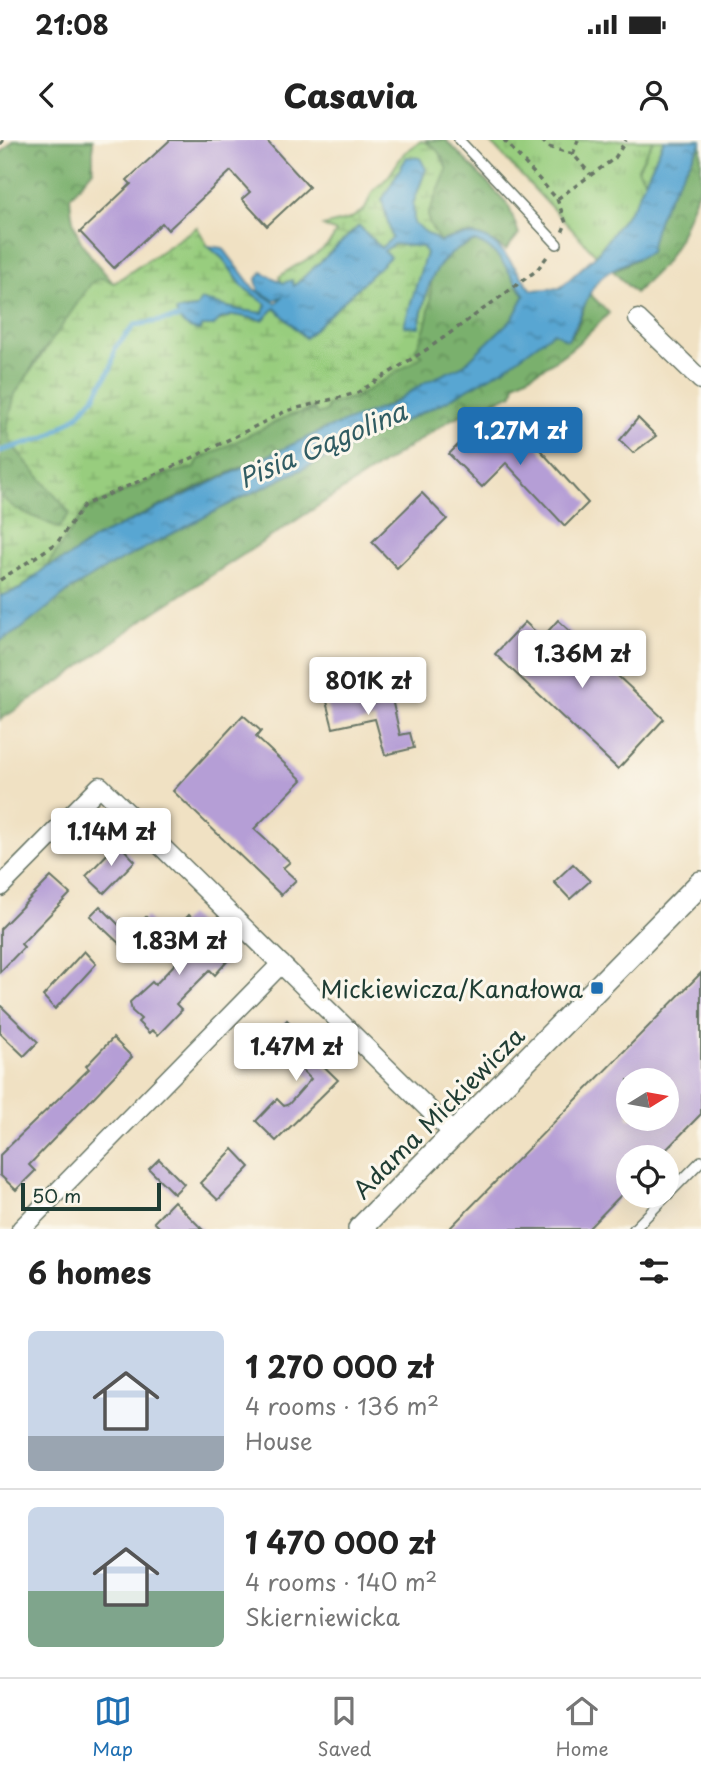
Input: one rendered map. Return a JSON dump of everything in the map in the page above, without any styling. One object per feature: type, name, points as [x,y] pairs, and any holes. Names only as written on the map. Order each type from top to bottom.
[{"type":"street","points":[[638,318],[701,380]]},
{"type":"street","points":[[0,887],[100,786],[454,1134]]},
{"type":"street","name":"Adama Mickiewicza","points":[[360,1229],[701,883]]},
{"type":"street","points":[[21,1229],[281,964]]},
{"type":"lane","points":[[459,140],[557,244]]},
{"type":"lane","points":[[634,1229],[701,1161]]},
{"type":"path","points":[[0,144],[4,140]]},
{"type":"path","points":[[0,580],[57,543],[84,505],[186,461],[286,411],[357,393],[429,348],[528,276],[557,244],[566,223],[557,199],[504,140]]},
{"type":"path","points":[[542,140],[548,147],[573,155],[591,175]]},
{"type":"path","points":[[573,155],[578,140]]},
{"type":"path","points":[[557,199],[615,158],[626,140]]},
{"type":"green space","points":[[14,140],[93,140],[93,170],[70,197],[71,212],[83,245],[114,284],[61,330],[34,363],[23,382],[7,428],[70,513],[59,528],[16,509],[0,496],[0,154]]},
{"type":"green space","points":[[426,140],[446,140],[508,204],[519,234],[506,250],[489,240],[467,234],[440,242],[429,223],[428,215],[447,169],[443,158]]},
{"type":"green space","points":[[488,140],[653,140],[638,168],[645,181],[635,203],[596,255]]},
{"type":"green space","points":[[653,140],[664,140],[645,181],[638,169]]},
{"type":"green space","points":[[421,141],[438,151],[447,170],[428,215],[429,223],[440,242],[414,224],[413,204],[426,169],[384,208],[393,238],[381,248],[359,226],[294,286],[292,280],[283,284],[279,277],[318,253],[331,240],[336,232],[323,226],[350,219],[365,209],[372,192],[388,177],[404,153]]},
{"type":"green space","points":[[701,143],[701,183],[679,239],[665,263],[635,293],[613,271],[650,252],[663,208]]},
{"type":"green space","points":[[197,227],[208,246],[223,259],[243,287],[266,303],[263,313],[201,300],[196,308],[182,309],[201,326],[234,315],[263,320],[275,308],[305,338],[389,257],[384,251],[394,244],[423,247],[426,253],[404,326],[419,326],[431,275],[428,314],[415,350],[423,356],[358,396],[327,405],[327,411],[317,414],[314,408],[286,417],[198,460],[195,468],[165,474],[86,509],[45,568],[20,589],[0,596],[0,496],[16,509],[59,528],[70,513],[12,445],[7,428],[15,394],[92,282],[102,278],[114,283]]},
{"type":"green space","points":[[476,241],[492,250],[525,295],[513,318],[464,365],[363,418],[337,425],[213,480],[95,538],[69,557],[45,568],[86,509],[165,474],[195,468],[198,460],[280,419],[313,410],[327,411],[326,405],[358,396],[422,355],[415,350],[428,314],[431,275],[454,251]]},
{"type":"green space","points":[[589,293],[609,313],[566,353],[515,383],[513,394],[452,419],[141,621],[68,676],[0,720],[0,641],[21,629],[70,590],[108,567],[237,500],[446,401],[505,368],[554,331],[568,340],[577,328]]},
{"type":"water","name":"Pisia Gągolina","points":[[664,140],[701,140],[701,143],[663,208],[650,252],[615,268],[597,282],[567,340],[554,332],[505,368],[446,401],[237,500],[108,567],[70,590],[21,629],[0,641],[0,596],[20,589],[45,568],[69,557],[95,538],[323,430],[388,406],[426,382],[464,365],[513,318],[525,295],[492,250],[475,241],[461,247],[441,264],[429,286],[419,327],[404,326],[426,253],[423,247],[394,244],[384,251],[390,257],[305,338],[275,308],[263,320],[234,315],[220,319],[213,326],[201,326],[200,330],[196,330],[181,322],[176,311],[196,308],[201,300],[263,313],[266,304],[243,287],[223,259],[208,246],[223,248],[254,289],[276,303],[283,296],[274,300],[259,291],[256,280],[262,272],[283,283],[292,280],[294,286],[359,226],[381,248],[392,238],[382,200],[407,157],[420,158],[426,169],[413,204],[414,224],[440,242],[458,236],[484,238],[504,253],[532,290],[560,288],[596,255],[635,203]]},
{"type":"building","points":[[170,140],[266,140],[309,187],[267,226],[242,199],[250,192],[231,171],[168,230],[162,223],[114,268],[80,232],[131,184],[127,180]]},
{"type":"building","points":[[506,412],[588,503],[565,526],[506,463],[482,487],[449,454],[462,441],[469,448]]},
{"type":"building","points":[[638,418],[656,436],[633,453],[620,440]]},
{"type":"building","points":[[422,493],[447,519],[397,568],[372,542]]},
{"type":"building","points":[[558,620],[664,719],[618,769],[495,654],[525,622],[542,638]]},
{"type":"building","points":[[360,686],[365,706],[392,699],[400,735],[410,733],[414,748],[385,755],[375,719],[333,728],[324,694]]},
{"type":"building","points":[[243,715],[261,731],[256,737],[302,780],[254,829],[290,862],[283,868],[296,880],[281,895],[173,791]]},
{"type":"building","points":[[118,843],[135,861],[104,893],[86,876]]},
{"type":"building","points":[[573,864],[590,881],[570,899],[554,882]]},
{"type":"building","points":[[51,877],[70,894],[21,944],[24,947],[0,972],[0,929]]},
{"type":"building","points":[[100,906],[133,939],[124,948],[90,916]]},
{"type":"building","points":[[189,915],[231,957],[215,975],[210,970],[176,1004],[182,1010],[158,1035],[152,1030],[149,1033],[138,1022],[141,1019],[132,1011],[130,1002],[152,982],[155,985],[188,950],[171,934]]},
{"type":"building","points":[[146,917],[158,929],[141,947],[129,934]]},
{"type":"building","points":[[84,951],[96,964],[55,1009],[43,996]]},
{"type":"building","points":[[701,973],[701,1114],[671,1145],[616,1145],[616,1200],[588,1229],[449,1229]]},
{"type":"building","points":[[0,1005],[38,1042],[24,1056],[0,1033]]},
{"type":"building","points":[[287,1020],[312,1045],[307,1050],[338,1080],[276,1141],[256,1121],[277,1099],[284,1106],[289,1104],[311,1079],[270,1038]]},
{"type":"building","points":[[113,1038],[132,1057],[29,1165],[35,1171],[16,1190],[0,1175],[0,1155],[89,1069],[86,1066]]},
{"type":"building","points":[[233,1149],[250,1167],[218,1200],[200,1183]]},
{"type":"building","points":[[159,1159],[184,1184],[174,1194],[149,1169]]},
{"type":"building","points":[[174,1201],[202,1229],[161,1229],[154,1222]]},
{"type":"waterway","points":[[0,451],[47,437],[76,417],[94,397],[111,368],[115,348],[135,325],[184,317]]},
{"type":"place","name":"Mickiewicza/Kanałowa","points":[[597,988]]}]
